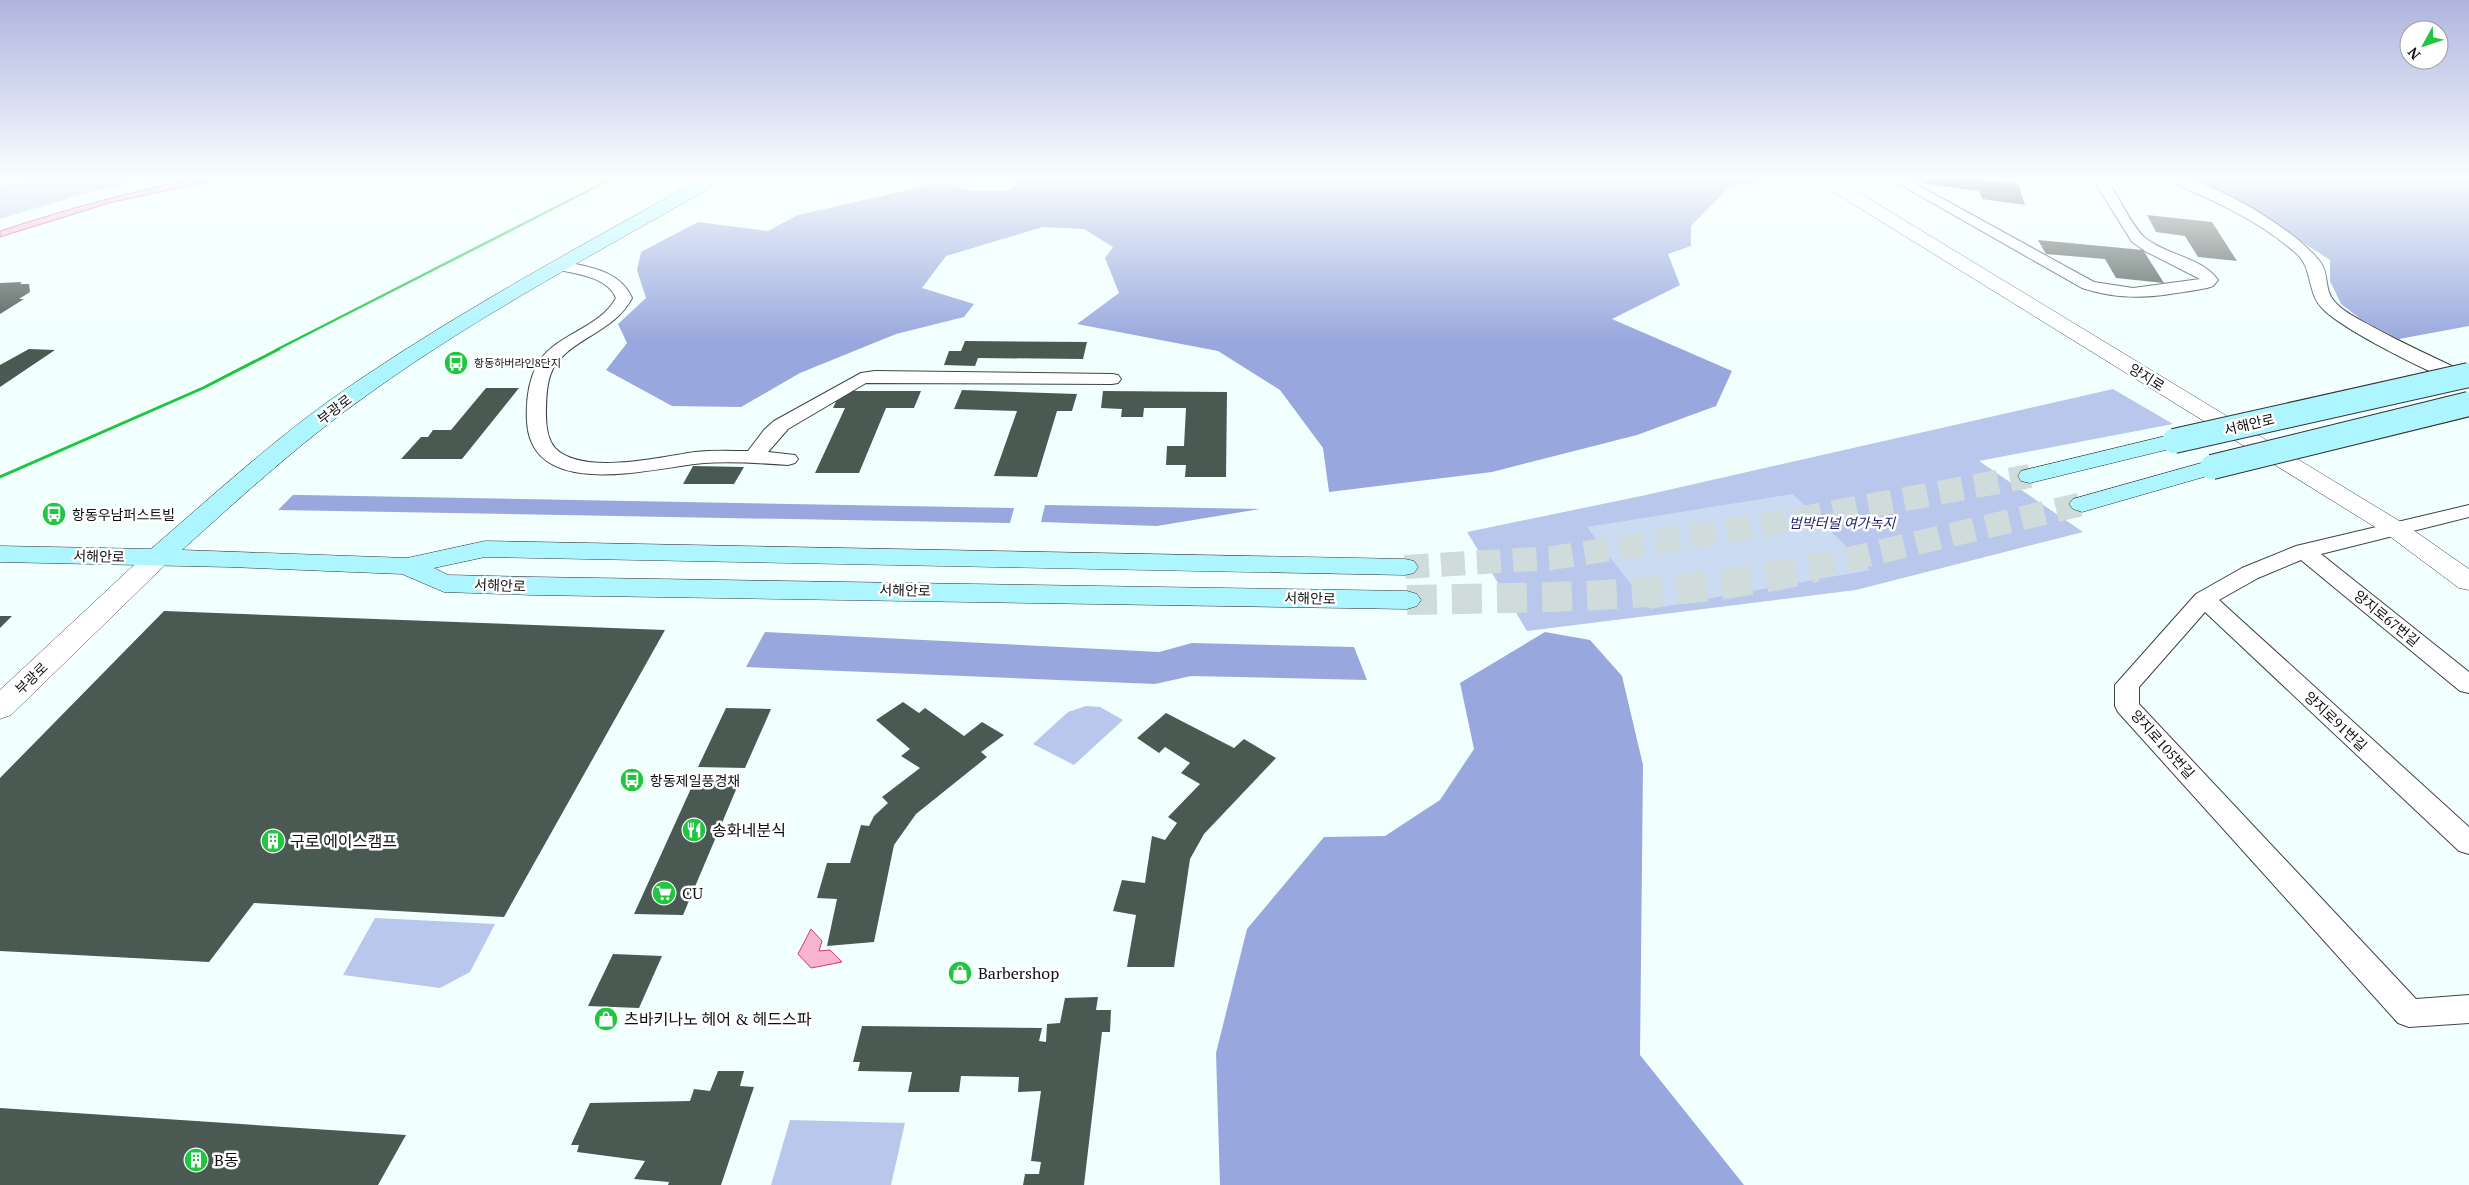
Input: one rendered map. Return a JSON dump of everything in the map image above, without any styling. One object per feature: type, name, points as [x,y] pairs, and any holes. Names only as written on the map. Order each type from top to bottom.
[{"type":"main road","name":"부광로","points":[[157,558],[268,461],[362,388],[473,316],[620,232]]},
{"type":"main road","name":"서해안로","points":[[2030,476],[2174,441],[2469,375]]},
{"type":"main road","points":[[2082,504],[2212,467],[2469,404]]},
{"type":"main road","name":"서해안로","points":[[0,554],[407,566],[485,549],[1405,566]]},
{"type":"main road","name":"서해안로","points":[[407,566],[444,583],[1407,600]]},
{"type":"street","name":"양지로","points":[[1912,232],[2397,530],[2469,582]]},
{"type":"street","points":[[1993,232],[2079,280],[2103,291],[2132,295],[2207,283],[2210,280],[2204,274],[2150,248],[2137,239],[2133,232]]},
{"type":"street","points":[[2277,232],[2304,252],[2315,266],[2319,289],[2328,305],[2348,320],[2399,348],[2469,381]]},
{"type":"street","points":[[561,266],[600,276],[614,283],[623,291],[625,299],[621,308],[611,317],[568,342],[547,362],[539,382],[536,425],[541,441],[550,454],[563,461],[587,467],[647,467],[706,458],[754,457],[788,459]]},
{"type":"street","points":[[754,457],[771,434],[781,425],[861,378],[875,376],[1112,378]]},
{"type":"street","name":"양지로105번길","points":[[2469,511],[2397,530],[2304,551],[2250,573],[2204,599],[2127,685],[2127,706],[2409,1013],[2469,1009]]},
{"type":"street","name":"양지로67번길","points":[[2304,551],[2469,685]]},
{"type":"street","name":"부광로","points":[[0,708],[157,558]]},
{"type":"street","name":"양지로91번길","points":[[2204,599],[2469,843]]},
{"type":"green space","name":"범박터널 여가녹지","points":[[2113,389],[2173,424],[1979,461],[2083,532],[1856,590],[1527,631],[1467,532],[1646,495]]},
{"type":"green space","points":[[1086,706],[1100,707],[1123,720],[1074,765],[1033,744],[1068,712]]},
{"type":"green space","points":[[375,918],[495,924],[470,972],[440,988],[343,975]]},
{"type":"green space","points":[[790,1120],[905,1123],[891,1185],[771,1185]]},
{"type":"shaded area","points":[[0,232],[15,232],[0,237]]},
{"type":"shaded area","points":[[678,232],[1025,232],[946,256],[922,288],[974,304],[964,317],[896,334],[800,373],[741,407],[672,406],[606,370],[627,343],[618,324],[646,298],[637,270],[641,252]]},
{"type":"shaded area","points":[[1089,232],[1691,232],[1691,246],[1668,254],[1680,285],[1612,319],[1732,371],[1716,406],[1637,435],[1492,472],[1329,492],[1323,448],[1280,390],[1218,351],[1077,324],[1119,293],[1105,258],[1113,247]]},
{"type":"shaded area","points":[[2287,232],[2469,232],[2469,326],[2399,339],[2362,320],[2341,304],[2330,281],[2330,260]]},
{"type":"shaded area","points":[[1793,494],[1870,570],[1650,609],[1587,527]]},
{"type":"shaded area","points":[[293,495],[1014,508],[1010,523],[278,510]]},
{"type":"shaded area","points":[[1045,505],[1260,509],[1157,526],[1041,522]]},
{"type":"shaded area","points":[[765,632],[1159,652],[1192,643],[1354,647],[1367,680],[1191,676],[1155,684],[746,667]]},
{"type":"shaded area","points":[[1545,632],[1590,640],[1622,676],[1643,765],[1640,1055],[1744,1185],[1220,1185],[1216,1053],[1247,929],[1324,837],[1385,836],[1440,800],[1474,749],[1460,683]]},
{"type":"shaded area","points":[[811,929],[822,941],[819,951],[830,950],[842,962],[811,968],[798,954]]},
{"type":"building","points":[[2158,232],[2219,232],[2237,261],[2198,257],[2185,236]]},
{"type":"building","points":[[2038,240],[2143,250],[2164,283],[2116,278],[2105,259],[2046,254]]},
{"type":"building","points":[[22,282],[20,284],[29,284],[30,292],[19,299],[24,299],[0,314],[0,283]]},
{"type":"building","points":[[965,341],[1087,342],[1083,359],[978,358],[975,366],[944,365],[949,351],[961,351]]},
{"type":"building","points":[[29,349],[55,350],[0,387],[0,365]]},
{"type":"building","points":[[486,388],[519,388],[462,459],[401,459],[421,437],[428,437],[433,430],[451,430]]},
{"type":"building","points":[[962,390],[1077,394],[1072,411],[1057,411],[1037,477],[994,476],[1017,411],[954,409]]},
{"type":"building","points":[[841,391],[921,391],[914,408],[886,408],[859,473],[815,473],[845,408],[833,408]]},
{"type":"building","points":[[1103,391],[1227,392],[1226,477],[1185,477],[1186,465],[1166,465],[1167,446],[1184,446],[1186,408],[1144,408],[1143,417],[1121,417],[1122,409],[1101,408]]},
{"type":"building","points":[[693,466],[744,467],[734,484],[683,484]]},
{"type":"building","name":"구로 에이스캠프","points":[[164,611],[665,630],[504,917],[254,903],[209,962],[0,951],[0,778]]},
{"type":"building","points":[[0,616],[12,616],[0,628]]},
{"type":"building","points":[[903,702],[919,713],[925,708],[964,736],[982,722],[1004,735],[981,752],[987,757],[916,814],[894,845],[874,942],[827,946],[837,899],[817,898],[827,863],[850,863],[861,825],[869,826],[874,816],[888,803],[882,797],[920,768],[901,756],[910,749],[876,720]]},
{"type":"building","points":[[726,708],[771,709],[745,768],[698,767]]},
{"type":"building","points":[[1166,713],[1234,748],[1244,739],[1276,758],[1204,834],[1190,859],[1174,967],[1127,967],[1136,915],[1113,911],[1122,880],[1145,883],[1152,836],[1165,840],[1177,823],[1168,817],[1200,784],[1181,773],[1190,763],[1165,747],[1159,753],[1137,738]]},
{"type":"building","points":[[693,784],[738,785],[683,915],[634,914]]},
{"type":"building","points":[[613,954],[662,956],[639,1008],[588,1006]]},
{"type":"building","points":[[1098,997],[1096,1010],[1111,1010],[1110,1032],[1102,1032],[1084,1185],[1023,1185],[1025,1174],[1039,1174],[1041,1162],[1031,1161],[1041,1091],[1018,1092],[1019,1077],[961,1076],[959,1092],[908,1092],[912,1072],[858,1071],[860,1062],[853,1062],[862,1026],[1042,1028],[1039,1041],[1046,1042],[1047,1024],[1060,1023],[1065,998]]},
{"type":"building","points":[[718,1071],[744,1071],[740,1086],[754,1087],[721,1185],[668,1185],[669,1182],[634,1179],[645,1161],[577,1152],[579,1145],[571,1145],[590,1103],[690,1101],[694,1089],[710,1091]]},
{"type":"building","name":"B동","points":[[0,1108],[406,1135],[378,1185],[0,1185]]},
{"type":"tunnel","points":[[1405,567],[1552,558],[1754,527],[2030,476]]},
{"type":"tunnel","points":[[1811,568],[2082,504]]},
{"type":"tunnel","points":[[1811,568],[1816,567]]},
{"type":"tunnel","points":[[1407,600],[1561,597],[1664,591],[1715,585],[1811,568]]},
{"type":"railway","points":[[276,350],[507,232]]},
{"type":"railway","points":[[0,477],[203,388],[279,349]]},
{"type":"place","name":"항동하버라인8단지","points":[[456,363]]},
{"type":"place","name":"항동우남퍼스트빌","points":[[54,514]]},
{"type":"place","name":"항동제일풍경채","points":[[632,780]]},
{"type":"place","name":"송화네분식","points":[[694,830]]},
{"type":"place","name":"구로 에이스캠프","points":[[273,841]]},
{"type":"place","name":"CU","points":[[664,893]]},
{"type":"place","name":"Barbershop","points":[[960,973]]},
{"type":"place","name":"츠바키나노 헤어 & 헤드스파","points":[[606,1019]]},
{"type":"place","name":"B동","points":[[196,1160]]}]
